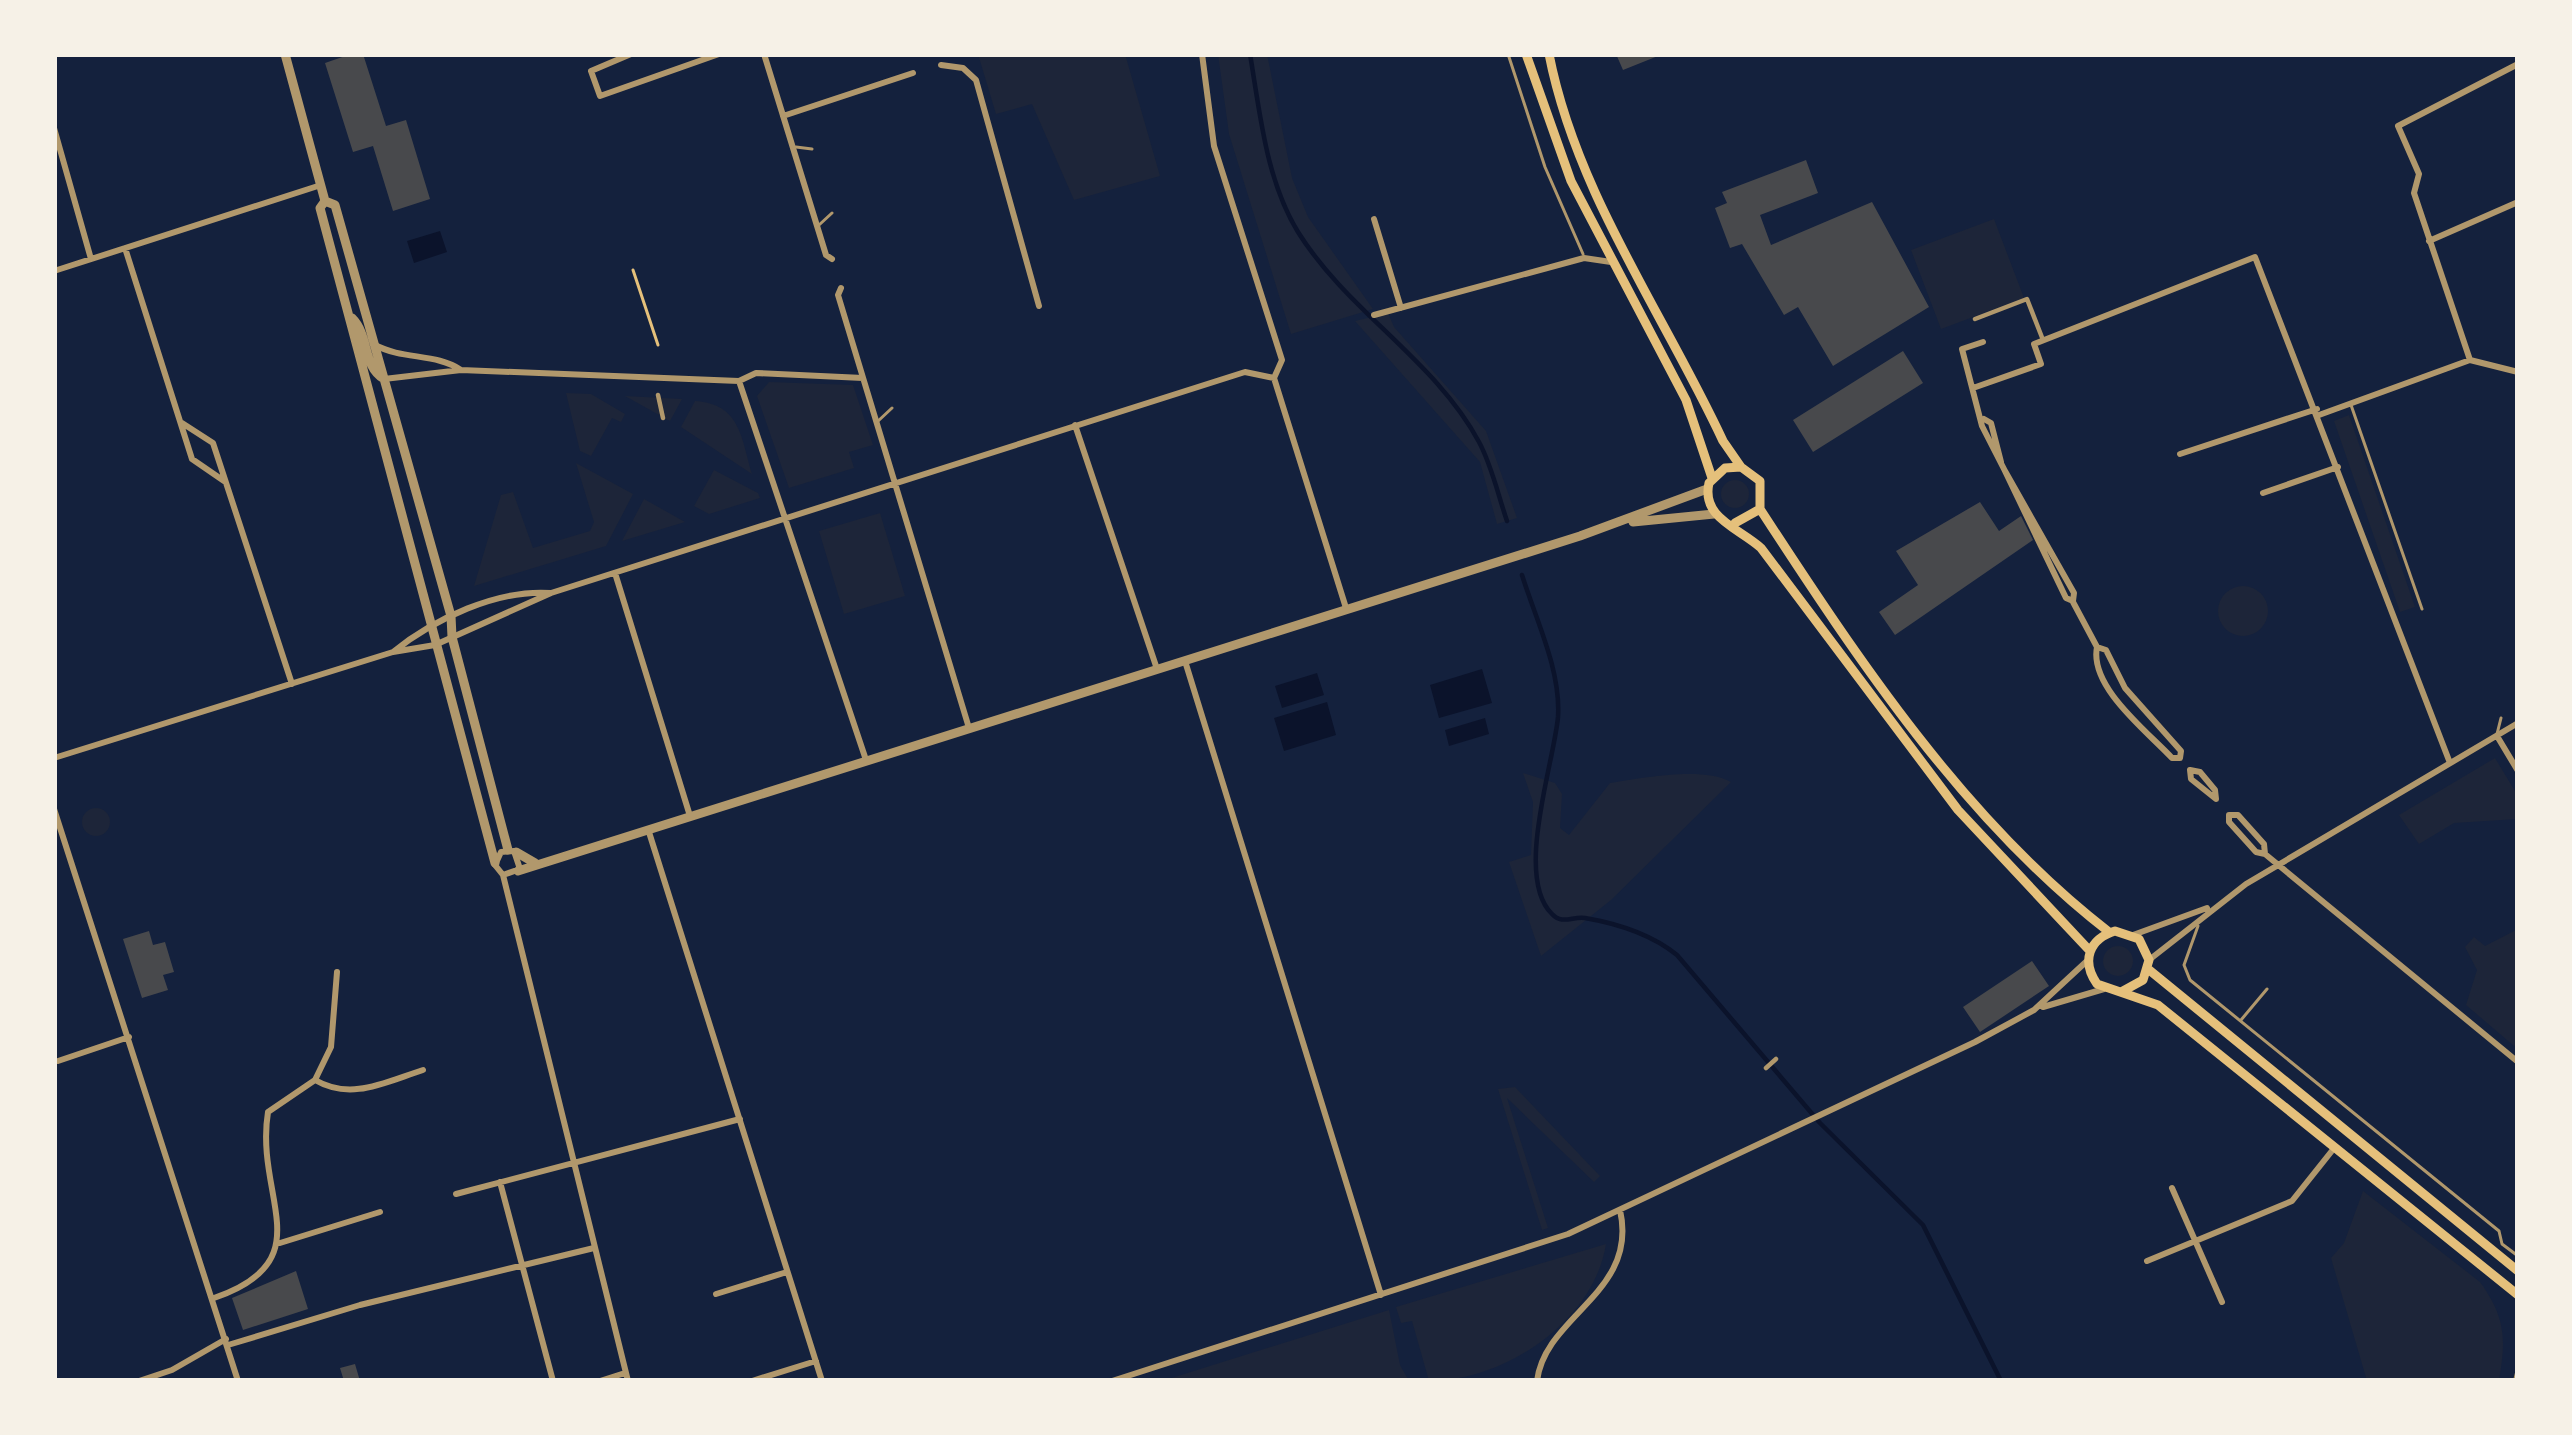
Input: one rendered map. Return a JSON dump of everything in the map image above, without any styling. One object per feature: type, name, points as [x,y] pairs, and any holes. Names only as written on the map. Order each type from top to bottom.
[{"type":"main road","points":[[1526,54],[1571,181],[1686,400],[1714,514],[1735,524],[1761,548],[1967,820],[2089,956],[2092,976],[2104,988],[2158,1005],[2518,1294]]},
{"type":"main road","points":[[1549,54],[1564,113],[1620,242],[1741,467],[1760,481],[1760,509],[1861,656],[1979,810],[2055,888],[2109,932],[2133,935],[2148,964],[2518,1271]]},
{"type":"main road","points":[[1710,483],[1725,468],[1741,467]]},
{"type":"main road","points":[[1735,524],[1760,509]]},
{"type":"main road","points":[[2089,956],[2109,932]]},
{"type":"main road","points":[[2123,992],[2138,984],[2148,964]]},
{"type":"street","points":[[285,54],[321,185],[326,201],[335,205],[385,379],[512,851],[521,861],[518,872]]},
{"type":"street","points":[[631,54],[591,71],[600,96],[719,54]]},
{"type":"street","points":[[764,54],[827,258]]},
{"type":"street","points":[[1202,54],[1214,146],[1282,361],[1274,378],[1347,610]]},
{"type":"street","points":[[2470,360],[2414,193],[2419,174],[2398,126],[2518,64]]},
{"type":"street","points":[[941,65],[963,68],[976,80],[1040,306]]},
{"type":"street","points":[[783,116],[914,73]]},
{"type":"street","points":[[54,128],[92,259]]},
{"type":"street","points":[[54,272],[321,185]]},
{"type":"street","points":[[326,201],[320,208],[435,645],[495,863],[503,874],[627,1377],[600,1381]]},
{"type":"street","points":[[2429,241],[2518,202]]},
{"type":"street","points":[[1374,219],[1401,308]]},
{"type":"street","points":[[125,248],[193,459],[226,483]]},
{"type":"street","points":[[1973,388],[2041,364],[2034,344],[2255,257],[2450,763]]},
{"type":"street","points":[[1374,315],[1584,258],[1611,262]]},
{"type":"street","points":[[837,292],[969,728]]},
{"type":"street","points":[[1975,319],[2027,299],[2043,340]]},
{"type":"street","points":[[351,317],[360,326],[371,369],[385,379],[446,376],[461,370],[740,381],[756,373],[862,378]]},
{"type":"street","points":[[1982,342],[1962,349],[1984,419],[1982,426],[2074,593],[2073,602],[2097,646],[2106,650],[2125,688],[2181,751],[2180,758],[2190,770],[2200,772],[2216,790],[2216,799],[2230,814],[2238,814],[2264,844],[2265,854],[2276,866],[2513,1053],[2518,1062]]},
{"type":"street","points":[[375,345],[403,357],[448,361],[461,370]]},
{"type":"street","points":[[2180,454],[2410,386],[2470,360],[2518,373]]},
{"type":"street","points":[[54,758],[393,652],[435,645],[551,592],[1245,372],[1274,378]]},
{"type":"street","points":[[740,381],[866,760]]},
{"type":"street","points":[[658,395],[664,418]]},
{"type":"street","points":[[182,423],[213,443],[292,684]]},
{"type":"street","points":[[1076,425],[1157,669]]},
{"type":"street","points":[[2263,494],[2338,467]]},
{"type":"street","points":[[503,874],[1580,536],[1710,483]]},
{"type":"street","points":[[1610,526],[1714,514]]},
{"type":"street","points":[[615,573],[690,816]]},
{"type":"street","points":[[393,652],[430,623],[508,597],[551,592]]},
{"type":"street","points":[[2097,646],[2095,656],[2113,694],[2172,758],[2180,758]]},
{"type":"street","points":[[1185,661],[1381,1295]]},
{"type":"street","points":[[2133,935],[2210,907],[2518,723]]},
{"type":"street","points":[[2497,736],[2518,770]]},
{"type":"street","points":[[54,809],[238,1381]]},
{"type":"street","points":[[648,829],[822,1381]]},
{"type":"street","points":[[495,863],[512,851]]},
{"type":"street","points":[[512,851],[535,863]]},
{"type":"street","points":[[2148,964],[2210,907]]},
{"type":"street","points":[[2034,1010],[2089,956]]},
{"type":"street","points":[[214,1298],[257,1281],[278,1243],[262,1148],[268,1112],[315,1080],[331,1047],[337,972]]},
{"type":"street","points":[[1112,1381],[1532,1247],[1807,1122],[2034,1010],[2104,988]]},
{"type":"street","points":[[58,1060],[129,1037]]},
{"type":"street","points":[[1766,1068],[1776,1059]]},
{"type":"street","points":[[315,1080],[336,1092],[356,1091],[423,1070]]},
{"type":"street","points":[[456,1194],[740,1119]]},
{"type":"street","points":[[2147,1261],[2292,1201],[2335,1147]]},
{"type":"street","points":[[500,1182],[553,1381]]},
{"type":"street","points":[[2172,1188],[2222,1302]]},
{"type":"street","points":[[1537,1381],[1539,1362],[1616,1263],[1626,1238],[1619,1209]]},
{"type":"street","points":[[278,1243],[380,1212]]},
{"type":"street","points":[[139,1381],[227,1342],[594,1248]]},
{"type":"street","points":[[716,1294],[788,1272]]},
{"type":"street","points":[[752,1381],[816,1361]]},
{"type":"lane","points":[[1508,54],[1545,167],[1584,258]]},
{"type":"lane","points":[[793,147],[812,149]]},
{"type":"lane","points":[[817,226],[832,213]]},
{"type":"lane","points":[[844,313],[857,317]]},
{"type":"lane","points":[[2350,403],[2422,609]]},
{"type":"lane","points":[[876,423],[892,408]]},
{"type":"lane","points":[[2497,736],[2501,718]]},
{"type":"lane","points":[[2198,920],[2183,971],[2499,1231],[2502,1244],[2518,1256]]},
{"type":"lane","points":[[2240,1021],[2266,989]]},
{"type":"path","points":[[633,270],[658,345]]},
{"type":"shaded area","points":[[978,54],[1125,54],[1160,176],[1074,200],[1032,104],[996,114]]},
{"type":"shaded area","points":[[1218,54],[1267,54],[1292,178],[1308,217],[1373,309],[1291,334],[1229,134]]},
{"type":"shaded area","points":[[1994,219],[2024,298],[1941,329],[1911,250]]},
{"type":"shaded area","points":[[440,231],[447,252],[414,263],[407,241]]},
{"type":"shaded area","points":[[1388,313],[1394,327],[1486,431],[1517,518],[1497,524],[1480,462],[1355,321]]},
{"type":"shaded area","points":[[769,382],[853,385],[873,445],[849,452],[854,468],[789,488],[757,396]]},
{"type":"shaded area","points":[[566,393],[591,394],[625,414],[621,422],[612,418],[591,456],[580,451]]},
{"type":"shaded area","points":[[625,396],[682,399],[670,421]]},
{"type":"shaded area","points":[[695,401],[710,403],[730,415],[752,474],[681,427]]},
{"type":"shaded area","points":[[2349,415],[2415,607],[2400,612],[2334,421]]},
{"type":"shaded area","points":[[576,463],[633,494],[606,546],[474,586],[501,495],[513,492],[533,548],[590,531],[594,522]]},
{"type":"shaded area","points":[[714,470],[760,498],[709,514],[694,506]]},
{"type":"shaded area","points":[[1735,480],[1745,484],[1749,494],[1745,504],[1735,508],[1725,504],[1721,494],[1725,484]]},
{"type":"shaded area","points":[[644,499],[685,522],[622,541]]},
{"type":"shaded area","points":[[880,513],[905,596],[844,614],[819,531]]},
{"type":"shaded area","points":[[2243,586],[2261,593],[2268,611],[2261,629],[2243,636],[2225,629],[2218,611],[2225,593]]},
{"type":"shaded area","points":[[1482,669],[1492,703],[1439,718],[1430,685]]},
{"type":"shaded area","points":[[1317,673],[1324,695],[1282,708],[1275,686]]},
{"type":"shaded area","points":[[1327,702],[1336,735],[1284,751],[1274,718]]},
{"type":"shaded area","points":[[1485,718],[1489,734],[1449,746],[1445,730]]},
{"type":"shaded area","points":[[2495,758],[2518,796],[2518,819],[2454,823],[2419,844],[2399,815]]},
{"type":"shaded area","points":[[1523,773],[1555,783],[1562,794],[1560,828],[1569,835],[1610,783],[1689,774],[1731,782],[1611,900],[1541,956],[1509,862],[1531,855],[1533,802]]},
{"type":"shaded area","points":[[96,808],[106,812],[110,822],[106,832],[96,836],[86,832],[82,822],[86,812]]},
{"type":"shaded area","points":[[2518,929],[2518,1044],[2514,1046],[2466,1005],[2477,970],[2465,947],[2474,937],[2485,946]]},
{"type":"shaded area","points":[[2118,946],[2129,950],[2133,961],[2129,972],[2118,976],[2107,972],[2103,961],[2107,950]]},
{"type":"shaded area","points":[[1515,1087],[1600,1176],[1594,1182],[1507,1098],[1548,1228],[1542,1230],[1498,1089]]},
{"type":"shaded area","points":[[2363,1191],[2480,1282],[2502,1329],[2499,1381],[2367,1381],[2331,1258],[2344,1243]]},
{"type":"shaded area","points":[[1606,1244],[1584,1298],[1542,1341],[1487,1370],[1429,1381],[1412,1321],[1401,1323],[1396,1307]]},
{"type":"shaded area","points":[[1389,1310],[1400,1365],[1409,1381],[1162,1381]]},
{"type":"building","points":[[363,54],[386,126],[406,120],[430,199],[393,211],[373,146],[353,152],[325,63]]},
{"type":"building","points":[[1616,54],[1663,54],[1623,70]]},
{"type":"building","points":[[1806,160],[1818,193],[1760,215],[1771,245],[1872,202],[1929,307],[1833,366],[1798,307],[1784,315],[1742,244],[1730,248],[1715,208],[1727,203],[1722,192]]},
{"type":"building","points":[[1903,351],[1923,383],[1813,452],[1793,420]]},
{"type":"building","points":[[1980,502],[1999,531],[2021,516],[2033,540],[1895,635],[1879,612],[1918,585],[1896,551]]},
{"type":"building","points":[[149,931],[153,945],[165,942],[174,972],[163,975],[168,990],[142,998],[123,939]]},
{"type":"building","points":[[2032,961],[2049,986],[1980,1032],[1963,1007]]},
{"type":"building","points":[[296,1271],[308,1309],[243,1330],[232,1298]]},
{"type":"building","points":[[355,1364],[360,1381],[344,1381],[340,1368]]},
{"type":"waterway","points":[[1250,54],[1271,168],[1298,232],[1341,287],[1461,413],[1484,451],[1507,521]]},
{"type":"waterway","points":[[1522,575],[1552,663],[1558,699],[1536,848],[1541,897],[1560,919],[1585,918],[1623,927],[1677,955],[1820,1123],[1923,1225],[2001,1381]]}]
